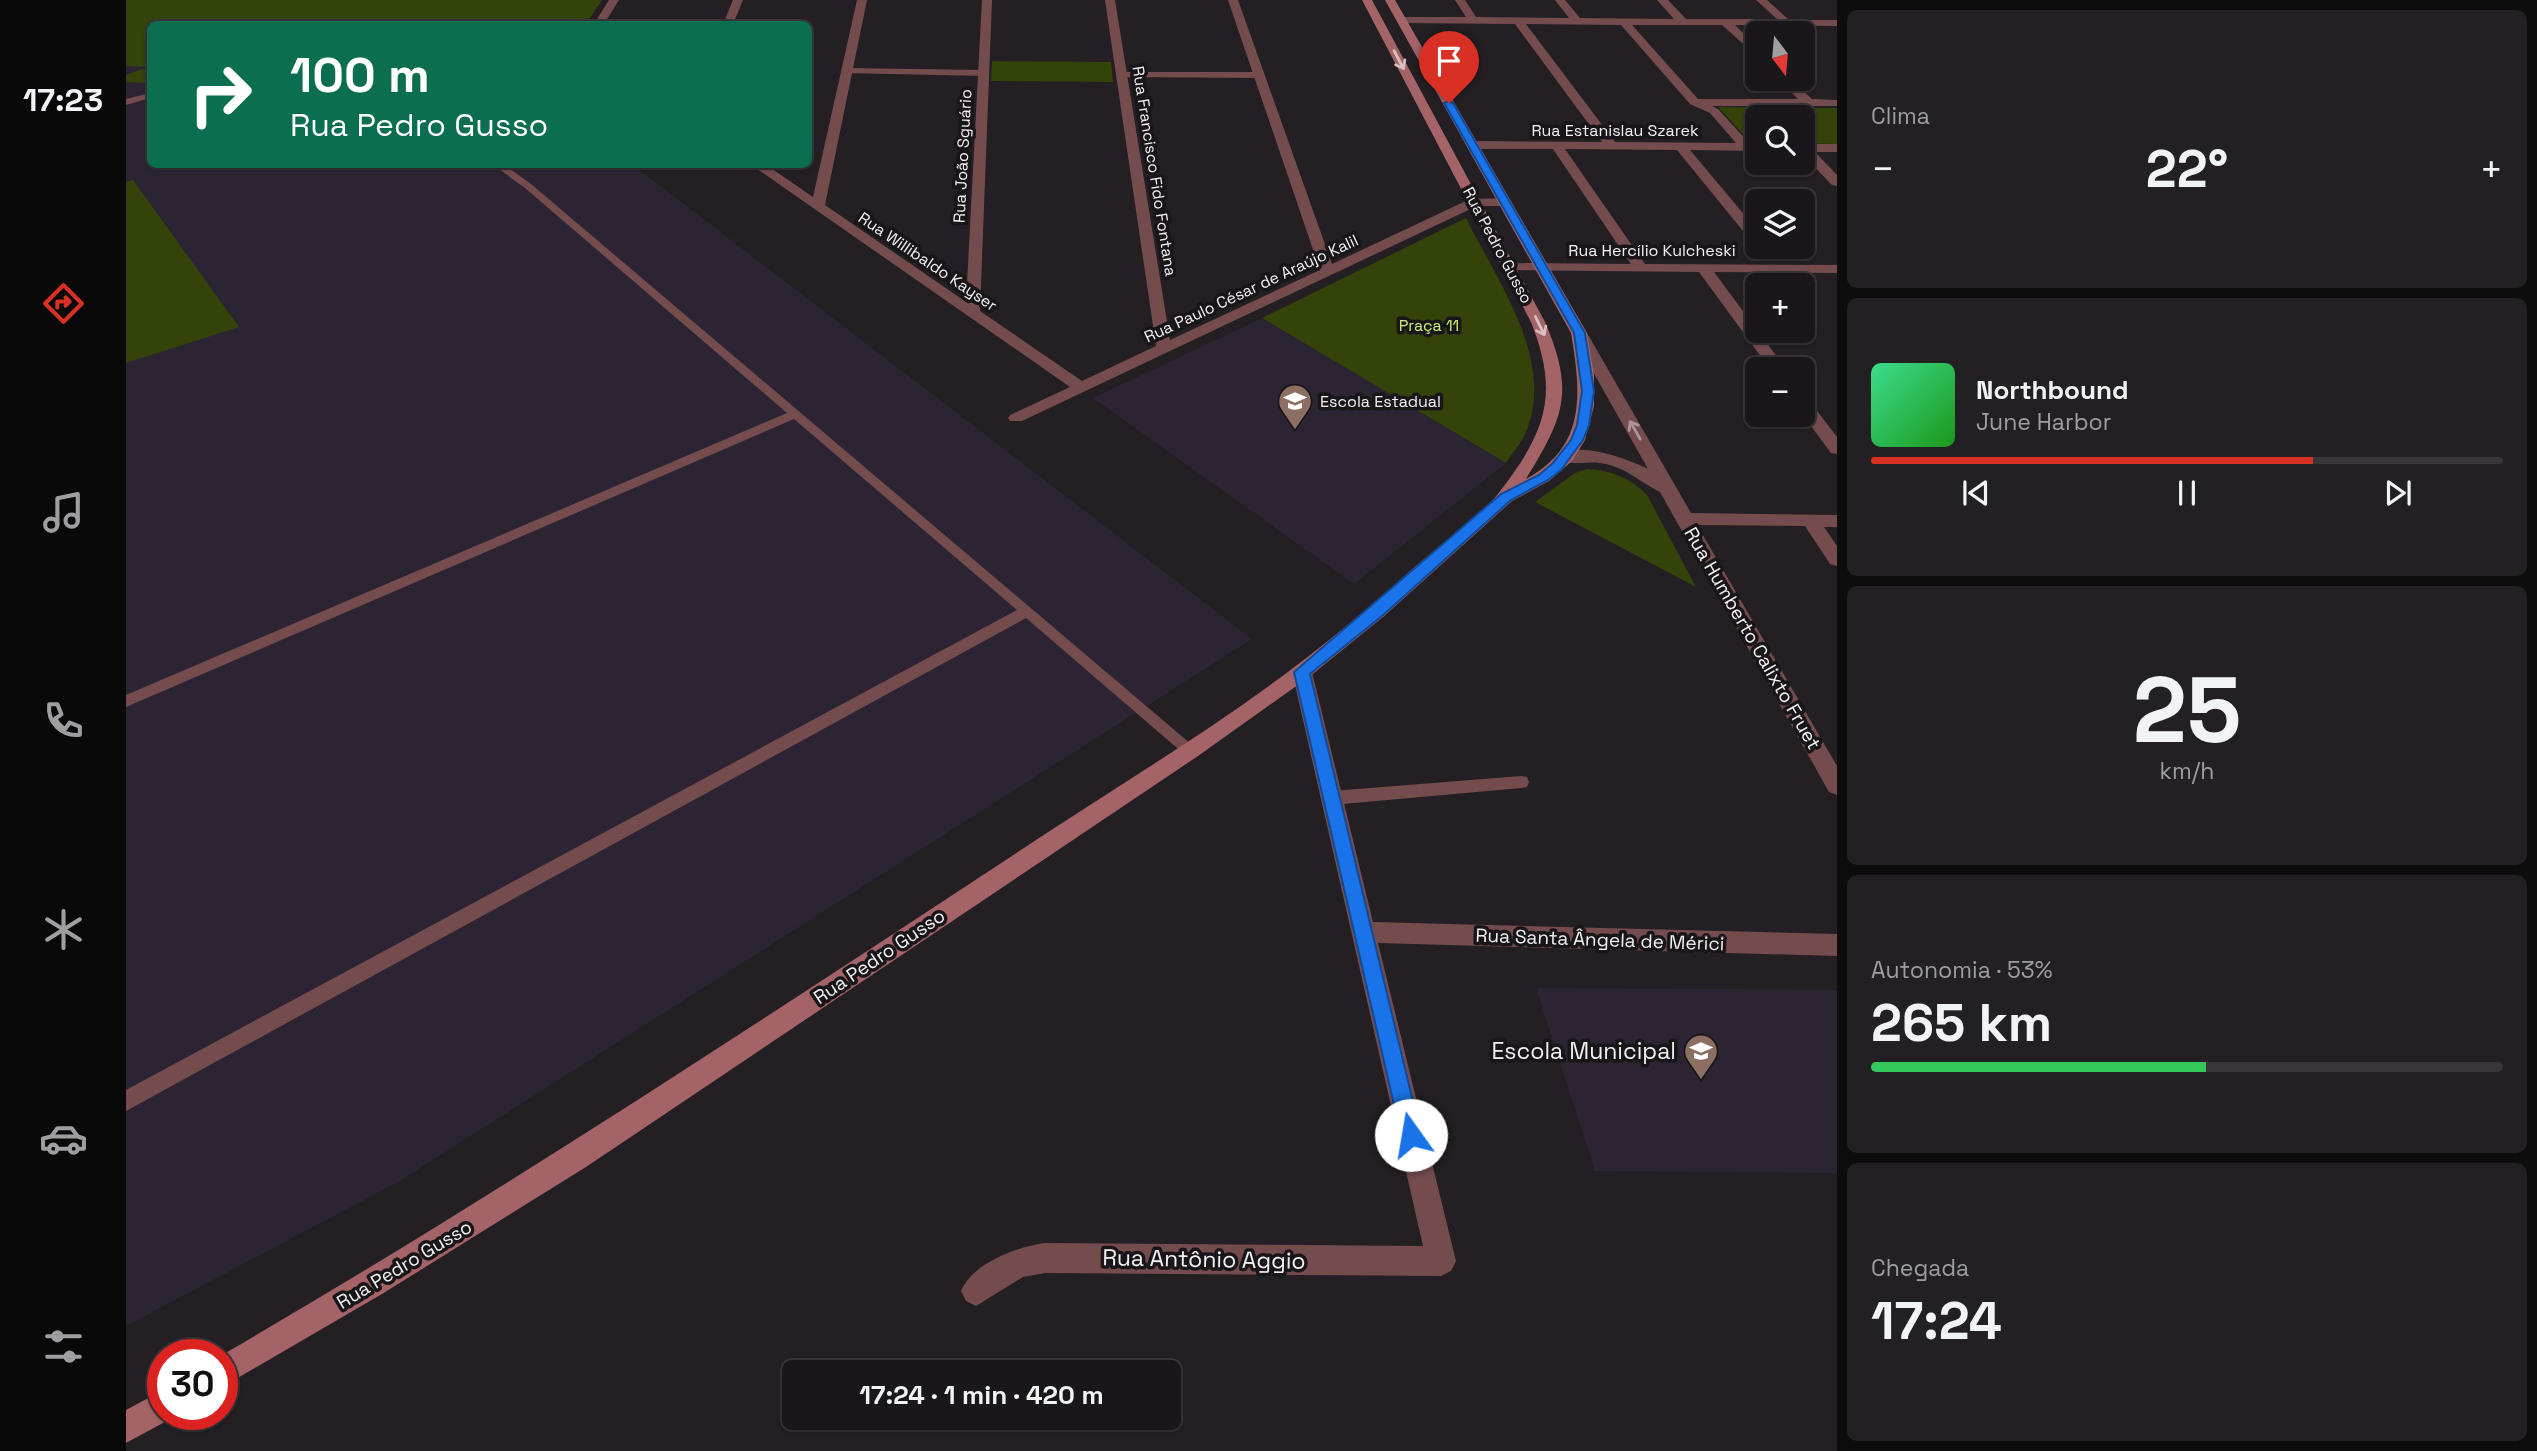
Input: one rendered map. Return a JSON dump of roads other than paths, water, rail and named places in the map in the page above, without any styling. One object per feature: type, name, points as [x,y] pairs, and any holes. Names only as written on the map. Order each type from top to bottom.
[{"type":"main road","name":"Rua Pedro Gusso","points":[[1367,0],[1548,342],[1557,380],[1557,396],[1542,439],[1506,497]]},
{"type":"main road","name":"Rua Pedro Gusso","points":[[238,1362],[576,1157],[1190,750],[1302,672],[1376,612],[1506,497],[1543,477],[1566,457],[1577,440],[1586,406],[1586,375],[1579,333],[1390,0]]},
{"type":"main road","points":[[126,1427],[147,1415]]},
{"type":"street","points":[[601,21],[614,0]]},
{"type":"street","points":[[729,21],[738,0]]},
{"type":"street","points":[[817,207],[862,0]]},
{"type":"street","name":"Rua João Sguário","points":[[973,313],[987,0]]},
{"type":"street","name":"Rua Francisco Fido Fontana","points":[[1110,0],[1164,348]]},
{"type":"street","points":[[1233,0],[1327,271]]},
{"type":"street","points":[[1460,0],[1473,21]]},
{"type":"street","points":[[1560,0],[1577,22]]},
{"type":"street","points":[[1662,0],[1683,22]]},
{"type":"street","points":[[1761,0],[1785,21]]},
{"type":"street","points":[[1401,20],[1745,23]]},
{"type":"street","points":[[1518,21],[1611,146]]},
{"type":"street","points":[[1623,22],[1694,102],[1713,111],[1745,141]]},
{"type":"street","points":[[1726,23],[1745,41]]},
{"type":"street","points":[[1815,24],[1835,25]]},
{"type":"street","points":[[1796,91],[1809,103]]},
{"type":"street","points":[[1694,102],[1837,103]]},
{"type":"street","name":"Rua Estanislau Szarek","points":[[1472,145],[1745,147]]},
{"type":"street","points":[[1557,146],[1641,268]]},
{"type":"street","points":[[1681,147],[1745,224]]},
{"type":"street","points":[[1815,148],[1837,148]]},
{"type":"street","points":[[1815,160],[1837,182]]},
{"type":"street","name":"Rua Willibaldo Kayser","points":[[762,168],[1082,387]]},
{"type":"street","name":"Rua Paulo César de Araújo Kalil","points":[[1016,418],[1475,202],[1505,202]]},
{"type":"street","points":[[1774,259],[1782,269]]},
{"type":"street","name":"Rua Hercílio Kulcheski","points":[[1509,267],[1837,269]]},
{"type":"street","points":[[1703,268],[1769,357]]},
{"type":"street","name":"Rua Humberto Calixto Fruet","points":[[1579,333],[1836,784]]},
{"type":"street","points":[[1815,419],[1837,449]]},
{"type":"street","name":"Rua Humberto Calixto Fruet","points":[[1566,457],[1609,457],[1625,463],[1669,490]]},
{"type":"street","points":[[1685,519],[1837,521]]},
{"type":"street","points":[[1810,520],[1837,560]]},
{"type":"street","points":[[1302,672],[1363,932]]},
{"type":"street","name":"Rua Santa Ângela de Mérici","points":[[1363,932],[1837,946]]},
{"type":"street","name":"Rua Antônio Aggio","points":[[976,1291],[1010,1266],[1026,1259],[1441,1261],[1363,932]]},
{"type":"lane","points":[[847,71],[984,73]]},
{"type":"lane","points":[[1122,74],[1259,75]]},
{"type":"lane","points":[[126,102],[147,97]]},
{"type":"lane","points":[[502,168],[528,187],[1190,750]]},
{"type":"lane","points":[[126,701],[795,414]]},
{"type":"lane","points":[[126,1101],[1027,611]]},
{"type":"lane","points":[[1332,798],[1521,782]]},
{"type":"place","name":"Escola Estadual","points":[[1295,431]]},
{"type":"place","name":"Escola Municipal","points":[[1701,1081]]},
{"type":"park label","name":"Praça 11","points":[[1429,325]]}]
